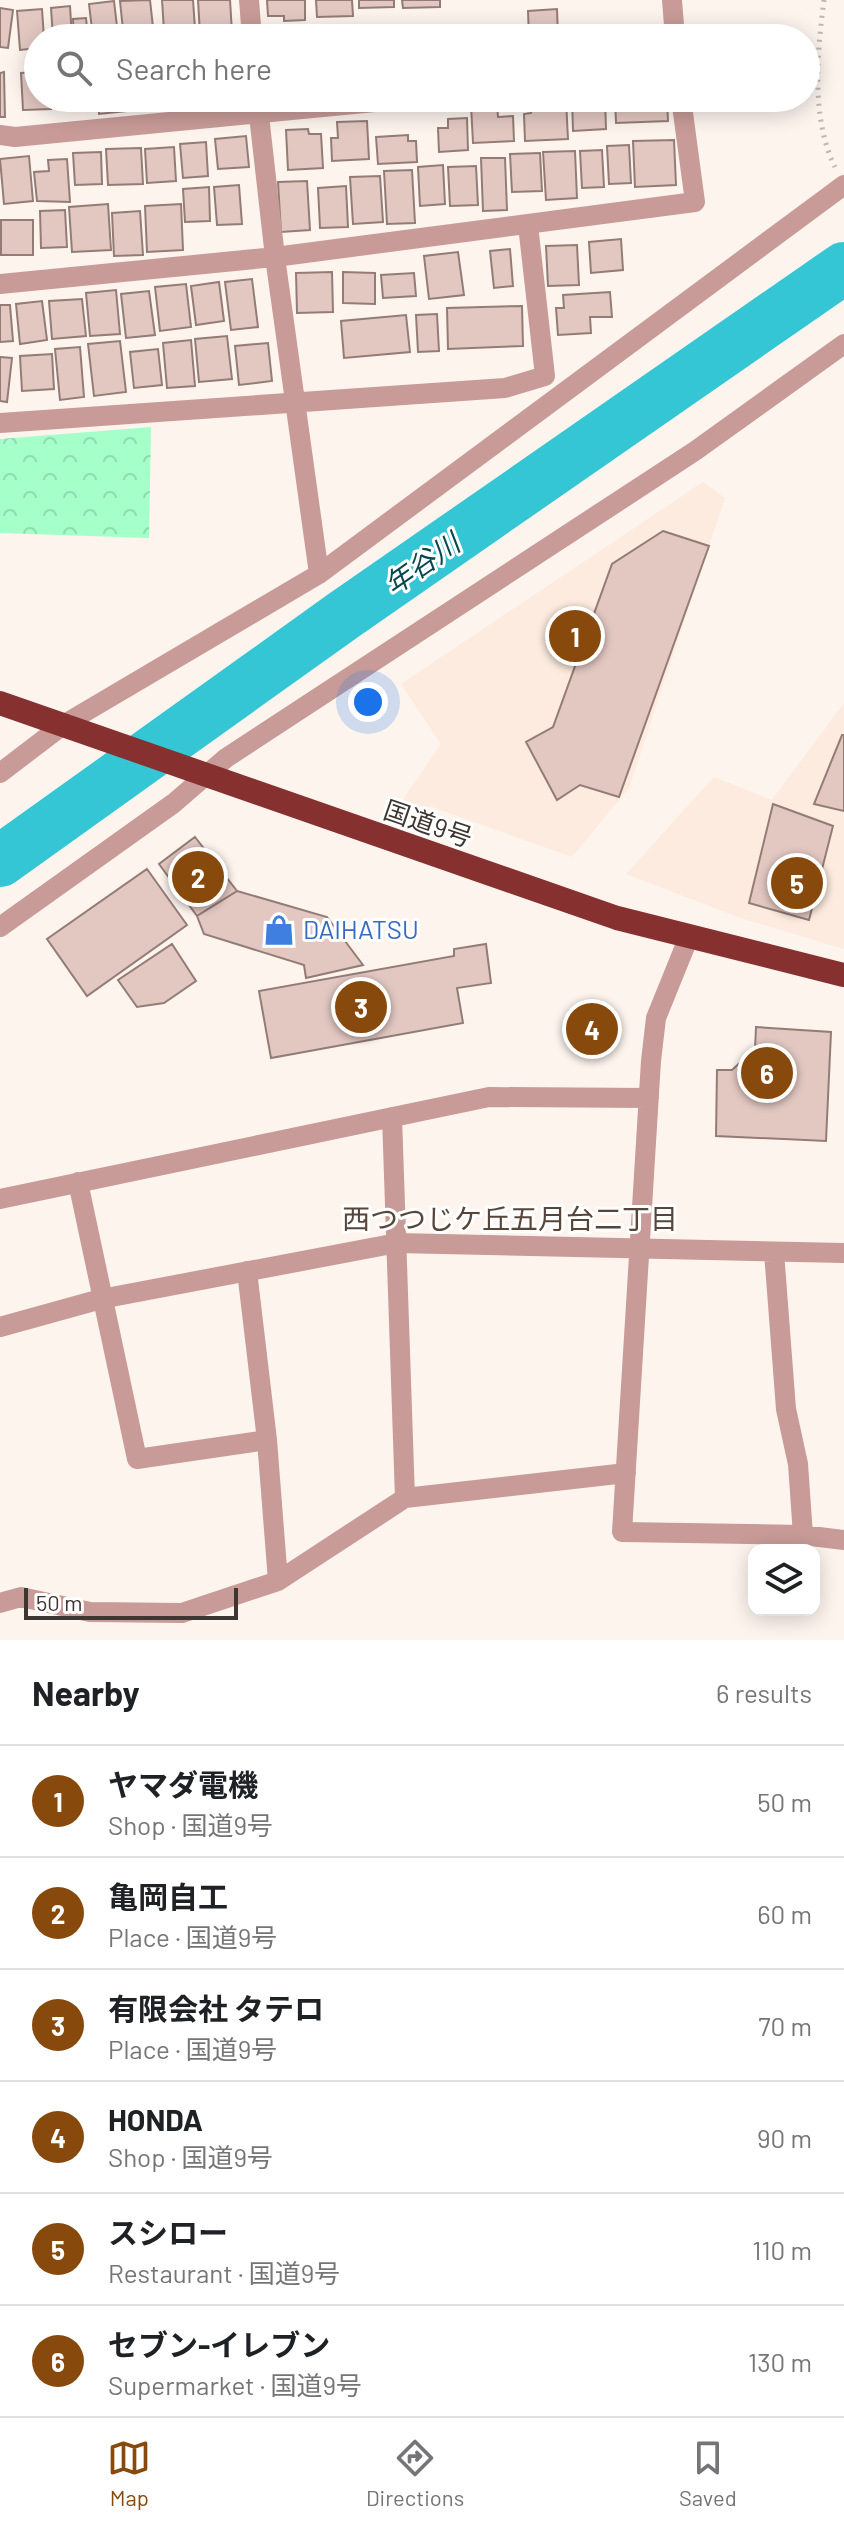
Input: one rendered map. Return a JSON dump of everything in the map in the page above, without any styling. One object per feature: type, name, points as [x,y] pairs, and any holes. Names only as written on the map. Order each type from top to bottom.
[{"type":"highway","name":"国道9号","points":[[0,703],[197,775],[617,918],[688,939],[844,975]]},
{"type":"street","points":[[249,0],[251,24]]},
{"type":"street","points":[[672,0],[674,24]]},
{"type":"street","points":[[0,135],[15,137],[211,112]]},
{"type":"street","points":[[259,112],[294,403],[319,574]]},
{"type":"street","points":[[0,284],[275,257],[695,202],[683,112]]},
{"type":"street","points":[[0,773],[319,574],[844,185]]},
{"type":"street","points":[[0,423],[505,388],[545,376],[528,225]]},
{"type":"street","points":[[0,927],[174,803],[197,775],[682,460],[844,344]]},
{"type":"street","points":[[688,939],[656,1018],[622,1532],[803,1535],[844,1540]]},
{"type":"street","points":[[0,1199],[489,1097],[649,1098]]},
{"type":"street","points":[[392,1117],[405,1498]]},
{"type":"street","points":[[78,1182],[137,1459],[267,1440]]},
{"type":"street","points":[[0,1327],[101,1299],[397,1243],[844,1253]]},
{"type":"street","points":[[774,1252],[786,1409],[798,1464],[803,1535]]},
{"type":"street","points":[[247,1271],[267,1440],[278,1581]]},
{"type":"street","points":[[0,1603],[21,1597],[90,1612],[182,1613],[278,1581],[405,1498],[626,1473]]},
{"type":"path","points":[[820,32],[824,0]]},
{"type":"path","points":[[820,66],[823,143],[844,185]]},
{"type":"shaded area","points":[[703,482],[725,498],[629,788],[572,857],[432,807],[399,805],[441,744],[401,684]]},
{"type":"shaded area","points":[[844,703],[844,949],[741,918],[626,874],[714,777],[772,800]]},
{"type":"green space","points":[[151,427],[149,538],[0,533],[0,439]]},
{"type":"building","points":[[150,0],[153,24],[122,24],[120,1]]},
{"type":"building","points":[[162,0],[193,0],[195,24],[164,24]]},
{"type":"building","points":[[198,0],[230,0],[232,24],[199,24]]},
{"type":"building","points":[[267,0],[305,0],[305,20],[284,21],[284,16],[268,16]]},
{"type":"building","points":[[316,0],[352,0],[353,16],[317,17]]},
{"type":"building","points":[[359,0],[394,0],[394,7],[359,8]]},
{"type":"building","points":[[402,0],[440,0],[440,7],[403,8]]},
{"type":"building","points":[[114,1],[117,24],[91,24],[89,4]]},
{"type":"building","points":[[70,6],[71,24],[52,24],[51,8]]},
{"type":"building","points":[[0,8],[13,10],[8,48],[0,47]]},
{"type":"building","points":[[42,9],[43,24],[24,24],[24,50],[20,50],[17,11]]},
{"type":"building","points":[[557,9],[558,24],[528,24],[528,11]]},
{"type":"building","points":[[86,18],[87,24],[73,24],[73,19]]},
{"type":"building","points":[[4,72],[5,117],[0,117],[0,73]]},
{"type":"building","points":[[21,73],[24,73],[24,110],[23,110]]},
{"type":"building","points":[[471,112],[498,112],[498,117],[513,116],[514,141],[473,143]]},
{"type":"building","points":[[567,112],[568,139],[525,141],[524,114]]},
{"type":"building","points":[[572,112],[605,112],[606,129],[573,131]]},
{"type":"building","points":[[616,112],[668,112],[668,121],[616,123]]},
{"type":"building","points":[[467,118],[468,150],[439,152],[438,128],[448,128],[448,119]]},
{"type":"building","points":[[367,121],[369,159],[332,161],[331,138],[338,138],[337,122]]},
{"type":"building","points":[[308,129],[309,134],[321,134],[323,168],[288,170],[286,130]]},
{"type":"building","points":[[408,135],[408,141],[416,141],[417,162],[378,164],[376,137]]},
{"type":"building","points":[[246,136],[249,167],[218,169],[215,139]]},
{"type":"building","points":[[674,140],[676,185],[635,187],[633,141]]},
{"type":"building","points":[[206,142],[208,176],[183,178],[180,144]]},
{"type":"building","points":[[629,145],[631,183],[609,184],[607,146]]},
{"type":"building","points":[[174,147],[176,181],[147,183],[145,149]]},
{"type":"building","points":[[141,148],[143,184],[108,185],[106,149]]},
{"type":"building","points":[[602,150],[604,187],[582,188],[580,151]]},
{"type":"building","points":[[575,151],[577,198],[546,200],[543,152]]},
{"type":"building","points":[[101,152],[102,184],[75,185],[73,153]]},
{"type":"building","points":[[540,153],[542,191],[512,192],[510,154]]},
{"type":"building","points":[[29,156],[33,201],[4,204],[0,159]]},
{"type":"building","points":[[481,158],[505,158],[507,210],[483,211]]},
{"type":"building","points":[[67,159],[70,202],[37,201],[34,172],[49,171],[48,160]]},
{"type":"building","points":[[443,165],[445,204],[420,206],[418,167]]},
{"type":"building","points":[[476,166],[478,205],[450,206],[448,167]]},
{"type":"building","points":[[412,170],[415,223],[387,224],[384,171]]},
{"type":"building","points":[[380,176],[383,222],[353,224],[350,177]]},
{"type":"building","points":[[307,181],[310,230],[281,232],[278,182]]},
{"type":"building","points":[[239,185],[242,224],[217,225],[214,187]]},
{"type":"building","points":[[346,186],[348,227],[320,228],[318,188]]},
{"type":"building","points":[[209,187],[210,221],[185,222],[183,189]]},
{"type":"building","points":[[108,204],[111,250],[72,252],[69,207]]},
{"type":"building","points":[[181,204],[183,250],[147,252],[145,206]]},
{"type":"building","points":[[65,210],[67,247],[41,248],[40,211]]},
{"type":"building","points":[[140,211],[143,255],[114,256],[112,213]]},
{"type":"building","points":[[1,220],[33,220],[33,255],[1,255]]},
{"type":"building","points":[[621,239],[623,270],[591,273],[589,242]]},
{"type":"building","points":[[577,245],[579,285],[548,286],[546,246]]},
{"type":"building","points":[[510,249],[513,286],[494,288],[490,251]]},
{"type":"building","points":[[458,252],[464,295],[429,299],[424,256]]},
{"type":"building","points":[[332,272],[333,312],[297,313],[296,273]]},
{"type":"building","points":[[343,272],[375,273],[375,304],[343,303]]},
{"type":"building","points":[[414,273],[416,296],[383,298],[381,275]]},
{"type":"building","points":[[252,279],[258,327],[231,330],[225,282]]},
{"type":"building","points":[[219,282],[224,321],[196,325],[191,286]]},
{"type":"building","points":[[186,284],[191,327],[160,331],[155,287]]},
{"type":"building","points":[[116,290],[120,334],[90,336],[86,293]]},
{"type":"building","points":[[149,291],[155,335],[126,338],[121,294]]},
{"type":"building","points":[[610,292],[612,317],[590,317],[591,333],[558,335],[556,308],[564,308],[563,295]]},
{"type":"building","points":[[82,299],[86,336],[52,339],[49,301]]},
{"type":"building","points":[[42,301],[47,340],[20,344],[16,304]]},
{"type":"building","points":[[0,305],[10,305],[13,341],[0,342]]},
{"type":"building","points":[[522,306],[523,346],[448,349],[447,308]]},
{"type":"building","points":[[437,314],[439,351],[418,352],[416,315]]},
{"type":"building","points":[[406,315],[410,352],[344,358],[341,321]]},
{"type":"building","points":[[227,336],[232,379],[199,382],[195,339]]},
{"type":"building","points":[[191,340],[195,386],[167,388],[163,343]]},
{"type":"building","points":[[120,341],[126,392],[94,396],[88,344]]},
{"type":"building","points":[[268,343],[272,381],[239,385],[235,346]]},
{"type":"building","points":[[80,347],[84,397],[60,400],[55,349]]},
{"type":"building","points":[[158,349],[162,385],[134,388],[130,352]]},
{"type":"building","points":[[52,354],[54,389],[22,391],[20,356]]},
{"type":"building","points":[[0,357],[12,358],[7,402],[0,401]]},
{"type":"building","points":[[663,531],[709,546],[619,797],[580,785],[557,800],[526,742],[553,727],[612,564]]},
{"type":"building","points":[[844,735],[844,811],[814,804]]},
{"type":"building","points":[[773,804],[833,826],[809,920],[749,903]]},
{"type":"building","points":[[195,837],[237,891],[197,916],[159,864]]},
{"type":"building","points":[[147,869],[187,925],[87,996],[47,939]]},
{"type":"building","points":[[237,891],[327,917],[363,965],[306,978],[304,965],[204,934],[197,916]]},
{"type":"building","points":[[172,944],[196,981],[164,1003],[137,1007],[118,980]]},
{"type":"building","points":[[486,944],[491,983],[457,988],[463,1023],[271,1058],[259,991],[454,956],[454,949]]},
{"type":"building","points":[[756,1027],[831,1032],[826,1141],[716,1136],[717,1070],[732,1070],[755,1049]]},
{"type":"waterway","name":"年谷川","points":[[0,861],[344,615],[844,268]]},
{"type":"place","name":"ヤマダ電機","points":[[575,636]]},
{"type":"place","name":"亀岡自工","points":[[198,877]]},
{"type":"place","name":"スシロー","points":[[797,883]]},
{"type":"place","name":"DAIHATSU","points":[[279,930]]},
{"type":"place","name":"有限会社 タテロ","points":[[361,1007]]},
{"type":"place","name":"HONDA","points":[[592,1029]]},
{"type":"place","name":"セブン-イレブン","points":[[767,1073]]},
{"type":"district","name":"西つつじケ丘五月台二丁目","points":[[510,1219]]}]
